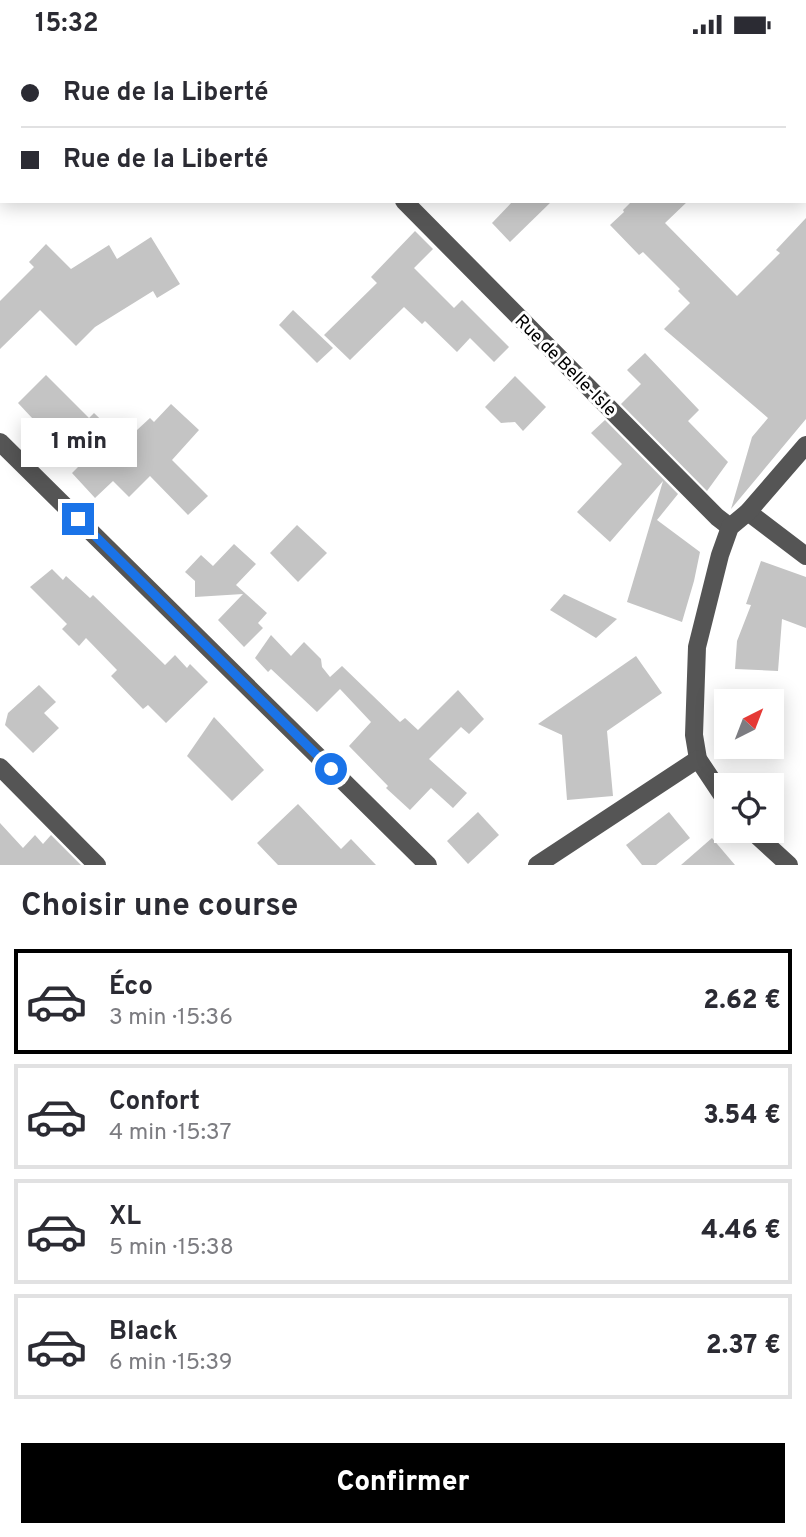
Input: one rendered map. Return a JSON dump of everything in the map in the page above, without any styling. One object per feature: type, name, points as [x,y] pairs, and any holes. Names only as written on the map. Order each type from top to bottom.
[{"type":"street","name":"Rue de Belle-Isle","points":[[406,203],[707,507],[730,527]]},
{"type":"street","points":[[0,442],[428,865]]},
{"type":"street","points":[[714,783],[698,759],[694,734],[697,647],[720,555],[730,527],[748,512],[806,445]]},
{"type":"street","points":[[748,512],[806,556]]},
{"type":"street","points":[[537,865],[698,759]]},
{"type":"street","points":[[0,767],[97,865]]},
{"type":"street","points":[[765,843],[789,865]]},
{"type":"building","points":[[511,203],[550,203],[510,242],[492,223]]},
{"type":"building","points":[[630,203],[686,203],[665,223],[737,296],[780,253],[776,250],[806,218],[806,419],[731,509],[752,437],[768,418],[664,329],[690,303],[678,291],[680,289],[643,252],[639,255],[610,225]]},
{"type":"building","points":[[415,231],[433,249],[414,268],[454,308],[462,300],[509,347],[494,362],[470,338],[457,352],[425,321],[422,324],[404,307],[350,360],[324,335],[377,283],[371,277]]},
{"type":"building","points":[[151,237],[180,284],[157,298],[153,291],[95,327],[76,346],[40,310],[0,349],[0,301],[34,267],[29,262],[46,244],[71,269],[109,245],[117,259]]},
{"type":"building","points":[[293,310],[333,348],[317,363],[279,325]]},
{"type":"building","points":[[645,353],[699,410],[688,421],[728,462],[707,491],[621,404],[641,384],[627,370]]},
{"type":"building","points":[[46,375],[89,418],[94,413],[124,442],[150,418],[154,422],[171,404],[199,430],[172,460],[208,496],[188,515],[150,476],[129,497],[113,481],[95,498],[72,473],[78,467],[18,403]]},
{"type":"building","points":[[515,376],[546,407],[523,431],[515,422],[501,423],[485,407]]},
{"type":"building","points":[[605,420],[678,494],[657,520],[700,552],[682,622],[627,602],[663,481],[610,542],[577,512],[622,464],[591,433]]},
{"type":"building","points":[[297,525],[327,553],[298,582],[270,553]]},
{"type":"building","points":[[234,544],[256,564],[236,585],[267,613],[258,623],[263,628],[244,647],[218,620],[243,594],[195,597],[195,581],[185,572],[201,555],[213,566]]},
{"type":"building","points":[[761,561],[806,577],[806,628],[782,619],[778,671],[735,669],[737,641],[751,605],[746,604]]},
{"type":"building","points":[[52,569],[63,580],[66,576],[90,598],[93,595],[165,665],[175,655],[187,668],[190,664],[208,682],[166,723],[148,705],[143,709],[111,676],[117,670],[86,638],[79,646],[62,629],[67,624],[30,587]]},
{"type":"building","points":[[564,594],[617,619],[596,638],[550,610]]},
{"type":"building","points":[[271,635],[291,656],[304,642],[321,659],[322,667],[330,677],[342,666],[400,722],[405,718],[418,730],[458,690],[484,719],[469,734],[461,727],[429,759],[467,793],[453,808],[431,788],[410,810],[386,788],[388,786],[349,746],[371,722],[340,689],[317,712],[271,669],[268,672],[255,658]]},
{"type":"building","points":[[636,656],[662,693],[607,731],[613,796],[567,800],[562,735],[538,724]]},
{"type":"building","points":[[39,685],[56,702],[44,713],[59,728],[33,753],[5,725],[8,713]]},
{"type":"building","points":[[214,717],[264,770],[232,801],[187,756]]},
{"type":"building","points":[[298,804],[341,849],[351,839],[376,865],[278,865],[257,843]]},
{"type":"building","points":[[478,812],[499,835],[468,864],[447,841]]},
{"type":"building","points":[[669,812],[690,838],[656,865],[642,865],[626,845]]},
{"type":"building","points":[[0,823],[23,848],[35,835],[43,844],[51,835],[81,865],[0,865]]},
{"type":"building","points":[[712,838],[735,865],[681,865]]},
{"type":"route","points":[[78,519],[331,769]]}]
